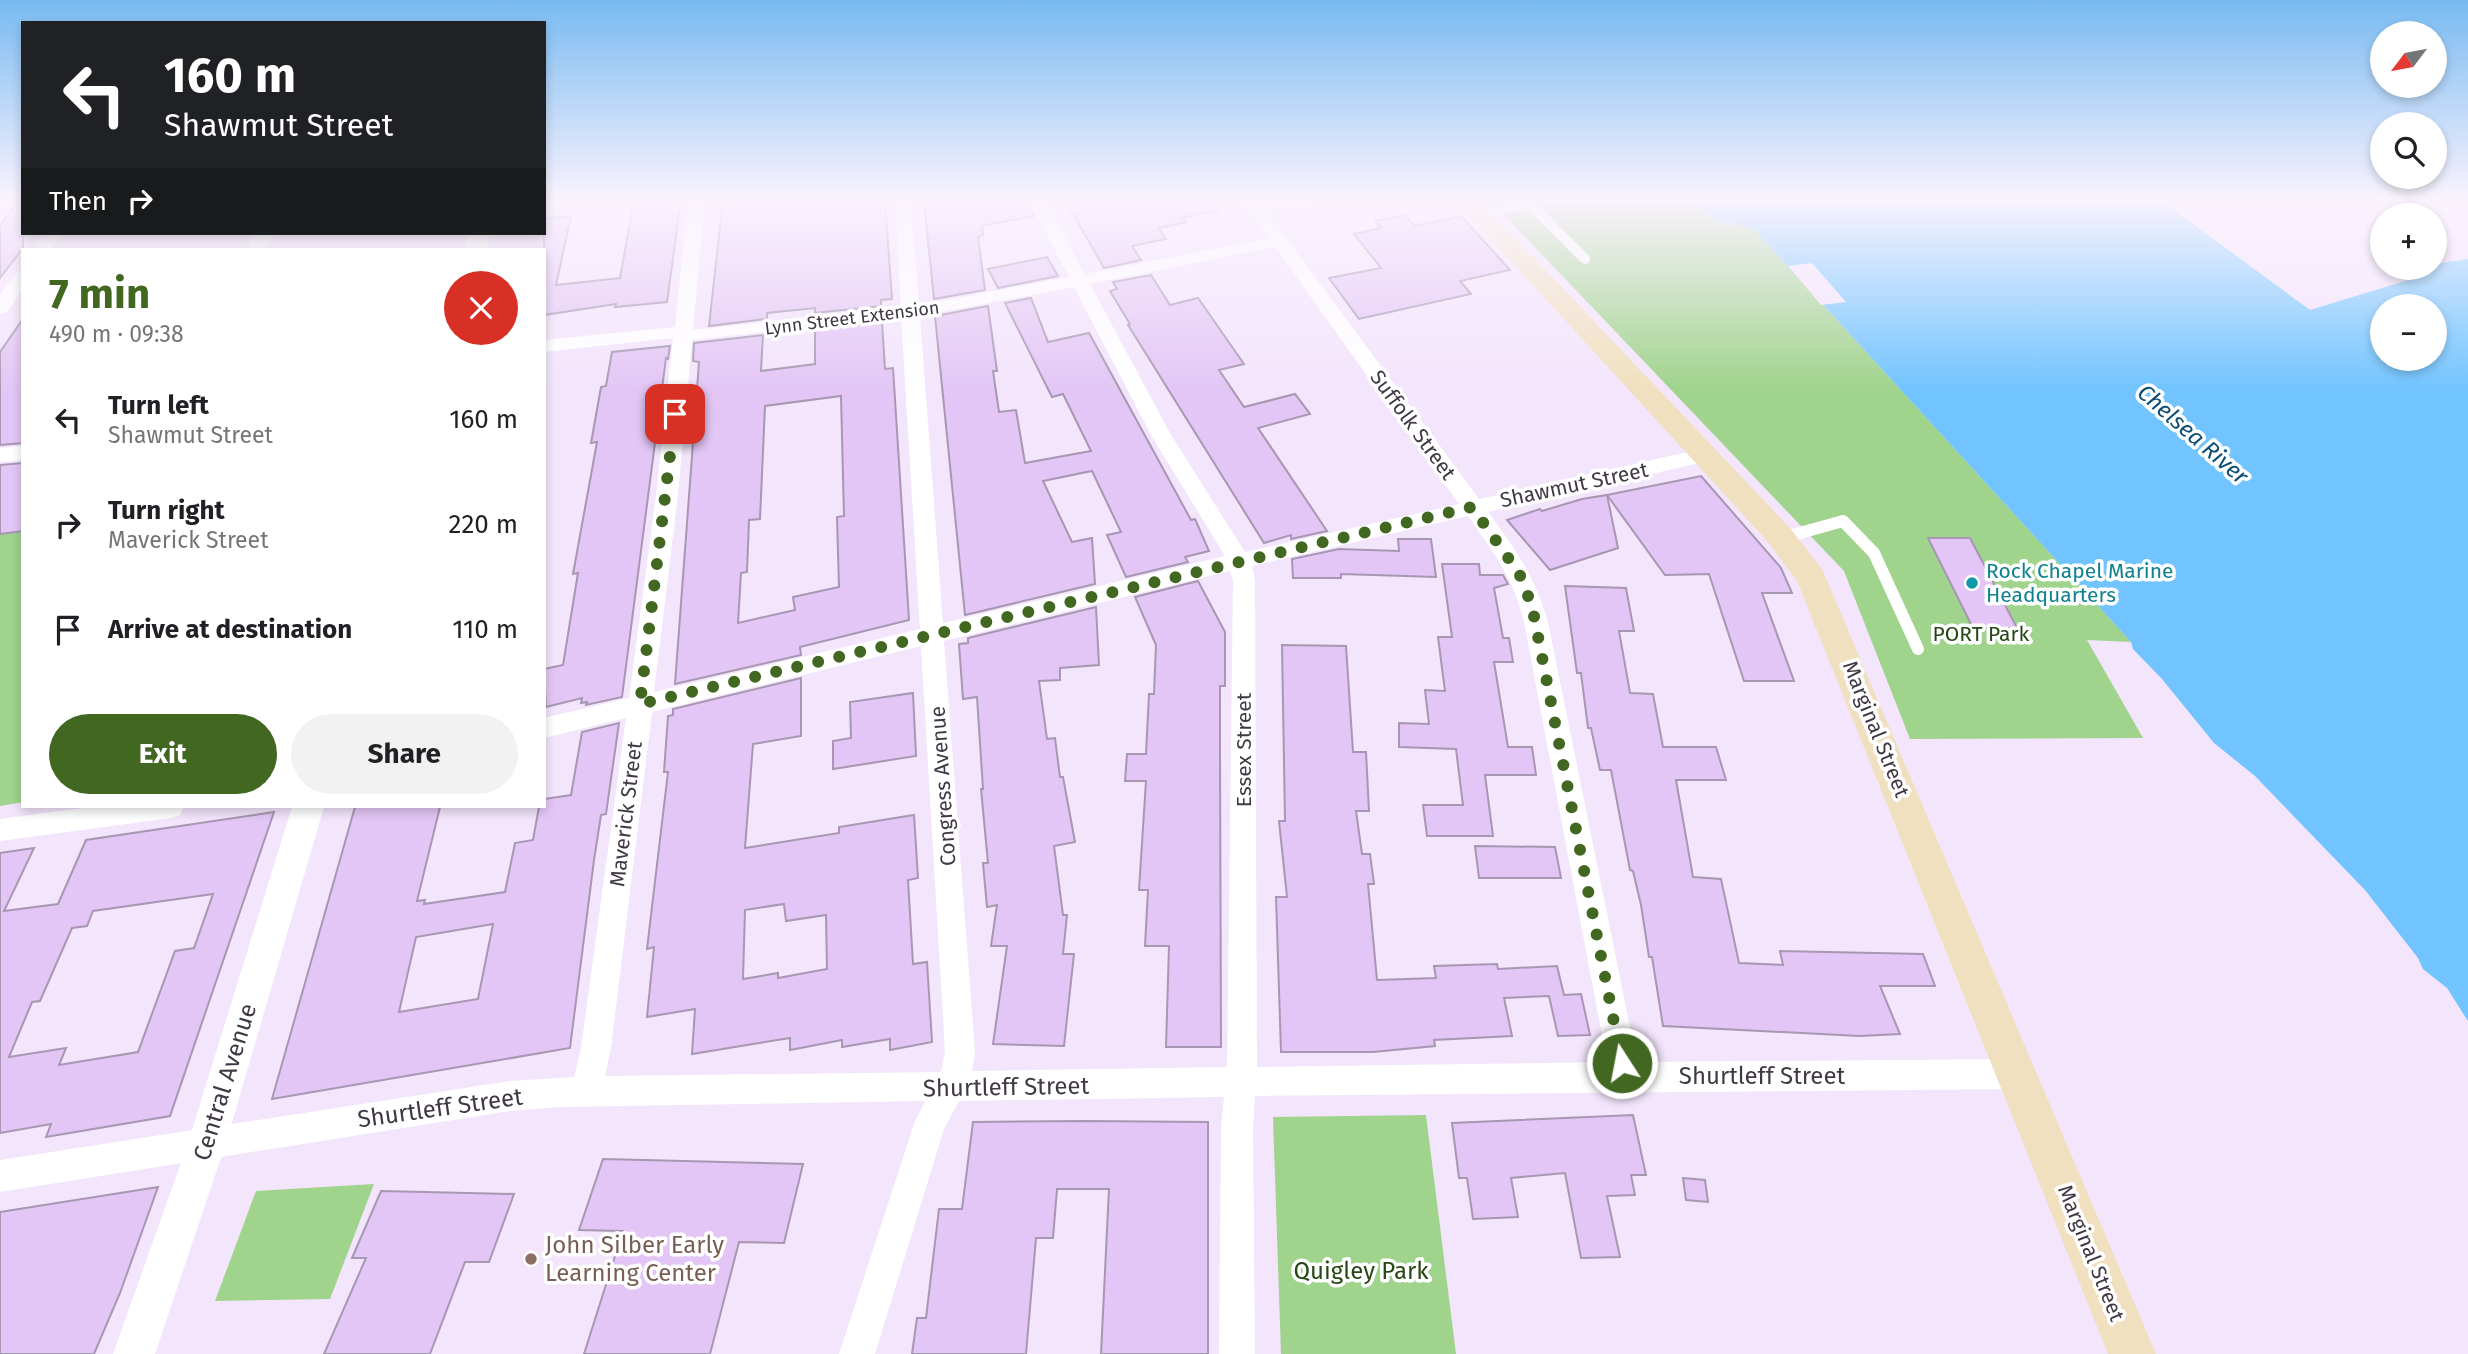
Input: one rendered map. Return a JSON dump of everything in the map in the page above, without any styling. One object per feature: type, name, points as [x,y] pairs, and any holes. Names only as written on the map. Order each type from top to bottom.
[{"type":"main road","name":"Marginal Street","points":[[1525,263],[1782,538],[1811,577],[2132,1354]]},
{"type":"street","name":"Maverick Street","points":[[586,1092],[596,1048],[667,495],[691,263]]},
{"type":"street","name":"Congress Avenue","points":[[857,1354],[930,1124],[950,1087],[960,1052],[908,263]]},
{"type":"street","name":"Essex Street","points":[[1071,263],[1161,435],[1239,561],[1244,580],[1242,1084],[1237,1127],[1237,1354]]},
{"type":"street","name":"Lynn Street Extension","points":[[546,346],[664,332],[704,335],[929,310],[1169,263]]},
{"type":"street","name":"Suffolk Street","points":[[1296,263],[1519,573],[1532,606],[1625,1077]]},
{"type":"street","points":[[0,308],[21,279]]},
{"type":"street","points":[[0,455],[21,453]]},
{"type":"street","name":"Shawmut Street","points":[[546,727],[1239,561],[1705,456]]},
{"type":"street","points":[[0,830],[164,808]]},
{"type":"street","name":"Central Avenue","points":[[134,1354],[207,1143],[308,808]]},
{"type":"street","name":"Shurtleff Street","points":[[0,1176],[510,1096],[586,1092],[2018,1074]]},
{"type":"lane","points":[[1782,538],[1843,521],[1874,553],[1918,649]]},
{"type":"green space","name":"PORT Park","points":[[1550,263],[1785,263],[2131,642],[2087,640],[2143,738],[1910,739],[1844,571]]},
{"type":"green space","points":[[21,531],[21,802],[0,806],[0,534]]},
{"type":"green space","name":"Quigley Park","points":[[1426,1115],[1456,1354],[1281,1354],[1273,1117]]},
{"type":"green space","points":[[374,1184],[330,1299],[215,1301],[256,1191]]},
{"type":"water","name":"Chelsea River","points":[[1785,263],[2246,263],[2310,310],[2407,280],[2447,280],[2447,263],[2468,263],[2468,1021],[2447,988],[2423,969],[2418,958],[2365,890],[2255,776],[2214,743],[2162,679],[2133,649],[2131,642]]},
{"type":"pier","points":[[1812,263],[1846,302],[1821,305],[1788,266]]},
{"type":"building","points":[[0,263],[11,263],[0,278]]},
{"type":"building","points":[[546,263],[561,263],[556,285],[620,278],[623,263],[672,263],[667,302],[615,307],[616,304],[546,315]]},
{"type":"building","points":[[716,263],[889,263],[892,299],[881,300],[881,306],[815,313],[815,308],[767,313],[767,319],[709,326]]},
{"type":"building","points":[[930,263],[981,263],[985,290],[934,299]]},
{"type":"building","points":[[1017,263],[1051,263],[1058,276],[998,288],[988,269]]},
{"type":"building","points":[[1101,263],[1126,263],[1104,268]]},
{"type":"building","points":[[1377,263],[1504,263],[1510,270],[1460,281],[1471,294],[1359,319],[1329,278],[1381,268]]},
{"type":"building","points":[[1151,275],[1170,305],[1198,298],[1244,364],[1219,370],[1244,407],[1295,394],[1310,414],[1258,428],[1327,531],[1291,539],[1291,535],[1264,543],[1128,325],[1130,324],[1110,291],[1117,289],[1113,282]]},
{"type":"building","points":[[1031,298],[1048,342],[1089,333],[1191,520],[1195,519],[1209,551],[1185,557],[1188,562],[1126,577],[1107,535],[1121,532],[1092,471],[1043,481],[1072,542],[1092,538],[1095,584],[965,615],[935,316],[988,306],[997,371],[993,371],[999,412],[1016,410],[1025,463],[1091,451],[1063,394],[1052,397],[1005,303]]},
{"type":"building","points":[[21,322],[21,443],[0,445],[0,352]]},
{"type":"building","points":[[882,322],[885,369],[893,368],[909,620],[800,647],[801,655],[675,684],[699,362],[693,361],[694,343],[763,335],[761,371],[815,364],[815,329]],"holes":[[[841,396],[844,516],[837,517],[839,587],[793,597],[795,610],[738,623],[741,573],[747,572],[749,520],[760,519],[765,406]]]},
{"type":"building","points":[[670,346],[668,359],[666,358],[622,697],[586,705],[587,702],[581,703],[582,698],[546,707],[546,669],[563,665],[578,573],[573,574],[597,442],[591,443],[601,387],[606,386],[612,352]]},
{"type":"building","points":[[21,463],[21,531],[0,534],[0,465]]},
{"type":"building","points":[[1701,476],[1781,568],[1792,593],[1762,593],[1794,681],[1744,681],[1709,574],[1665,575],[1607,495]]},
{"type":"building","points":[[1607,495],[1618,548],[1550,570],[1507,520],[1540,509],[1542,511]]},
{"type":"building","name":"Rock Chapel Marine Headquarters","points":[[1928,538],[1970,538],[2017,628],[1973,628]]},
{"type":"building","points":[[1398,539],[1431,539],[1436,577],[1341,574],[1341,578],[1293,578],[1292,559],[1339,549],[1399,551]]},
{"type":"building","points":[[1442,564],[1479,564],[1480,575],[1503,575],[1508,584],[1494,588],[1503,638],[1509,638],[1513,662],[1494,662],[1508,747],[1532,747],[1536,775],[1485,775],[1493,836],[1427,836],[1423,805],[1463,805],[1456,749],[1399,747],[1399,723],[1429,724],[1425,690],[1445,691],[1438,637],[1452,637]]},
{"type":"building","points":[[1198,581],[1225,632],[1225,686],[1220,686],[1221,1047],[1166,1047],[1169,946],[1145,946],[1148,890],[1139,890],[1146,781],[1125,781],[1127,754],[1146,754],[1149,694],[1154,694],[1156,645],[1135,597]]},
{"type":"building","points":[[1565,586],[1626,588],[1634,631],[1619,631],[1630,693],[1653,694],[1663,747],[1716,747],[1726,780],[1676,780],[1693,877],[1721,879],[1739,963],[1783,965],[1780,951],[1923,954],[1935,986],[1880,986],[1900,1034],[1859,1036],[1663,1026],[1652,957],[1649,957],[1641,905],[1633,871],[1630,870],[1611,770],[1600,770],[1591,728],[1588,728]]},
{"type":"building","points":[[1096,607],[1099,665],[1060,668],[1060,680],[1039,681],[1047,739],[1055,738],[1060,777],[1063,777],[1075,842],[1054,846],[1063,915],[1067,915],[1063,954],[1074,954],[1064,1046],[993,1044],[1007,946],[991,946],[997,905],[987,907],[983,863],[988,863],[977,697],[963,699],[959,644],[968,643],[968,638]]},
{"type":"building","points":[[1282,645],[1346,646],[1353,752],[1366,752],[1369,811],[1356,811],[1362,854],[1370,854],[1374,884],[1368,884],[1377,980],[1436,978],[1434,966],[1497,964],[1498,969],[1557,966],[1564,995],[1581,994],[1590,1035],[1558,1036],[1549,996],[1504,998],[1512,1036],[1434,1040],[1435,1046],[1373,1052],[1281,1052],[1276,897],[1287,897],[1279,821],[1285,821]]},
{"type":"building","points":[[801,678],[801,736],[753,744],[745,848],[839,833],[839,827],[914,815],[918,878],[908,880],[913,964],[927,962],[932,1042],[890,1050],[890,1039],[842,1047],[842,1040],[790,1050],[790,1038],[692,1054],[695,1009],[647,1017],[654,947],[647,949],[668,772],[664,772],[668,716],[673,715],[673,709]],"holes":[[[784,904],[786,921],[826,915],[827,969],[778,978],[778,973],[743,979],[745,910]]]},
{"type":"building","points":[[913,693],[916,756],[833,769],[833,741],[851,738],[850,702]]},
{"type":"building","points":[[619,723],[606,814],[601,815],[594,860],[570,1048],[272,1099],[355,808],[440,808],[417,901],[425,900],[424,904],[505,892],[515,843],[533,840],[539,808],[546,808],[546,799],[571,795],[582,732]],"holes":[[[493,924],[478,999],[399,1012],[416,937]]]},
{"type":"building","points":[[274,812],[170,1116],[46,1137],[51,1124],[0,1133],[0,853],[34,848],[4,911],[58,904],[86,840]],"holes":[[[213,894],[194,948],[175,951],[138,1052],[59,1065],[66,1048],[9,1057],[32,1002],[40,1001],[72,928],[87,926],[93,911]]]},
{"type":"building","points":[[1475,846],[1555,847],[1561,878],[1479,878]]},
{"type":"building","points":[[1633,1115],[1646,1175],[1631,1175],[1635,1195],[1607,1196],[1620,1257],[1581,1258],[1565,1173],[1511,1178],[1518,1217],[1473,1219],[1467,1178],[1459,1178],[1452,1123]]},
{"type":"building","points":[[973,1122],[1208,1122],[1208,1354],[1101,1354],[1109,1189],[1057,1189],[1053,1238],[1036,1238],[1026,1354],[912,1354],[917,1318],[926,1318],[939,1209],[962,1209]]},
{"type":"building","points":[[603,1159],[803,1164],[784,1243],[739,1242],[710,1354],[584,1354],[623,1231],[579,1230]]},
{"type":"building","points":[[1683,1178],[1705,1180],[1708,1202],[1686,1200]]},
{"type":"building","points":[[158,1187],[120,1293],[94,1354],[0,1354],[0,1212]]},
{"type":"building","points":[[381,1191],[514,1194],[489,1262],[465,1262],[430,1354],[324,1354],[366,1258],[352,1258]]},
{"type":"place","name":"Rock Chapel Marine Headquarters","points":[[1972,583]]},
{"type":"place","name":"John Silber Early Learning Center","points":[[531,1259]]},
{"type":"route","points":[[675,414],[640,704],[1472,507],[1519,573],[1532,606],[1622,1063]]}]
